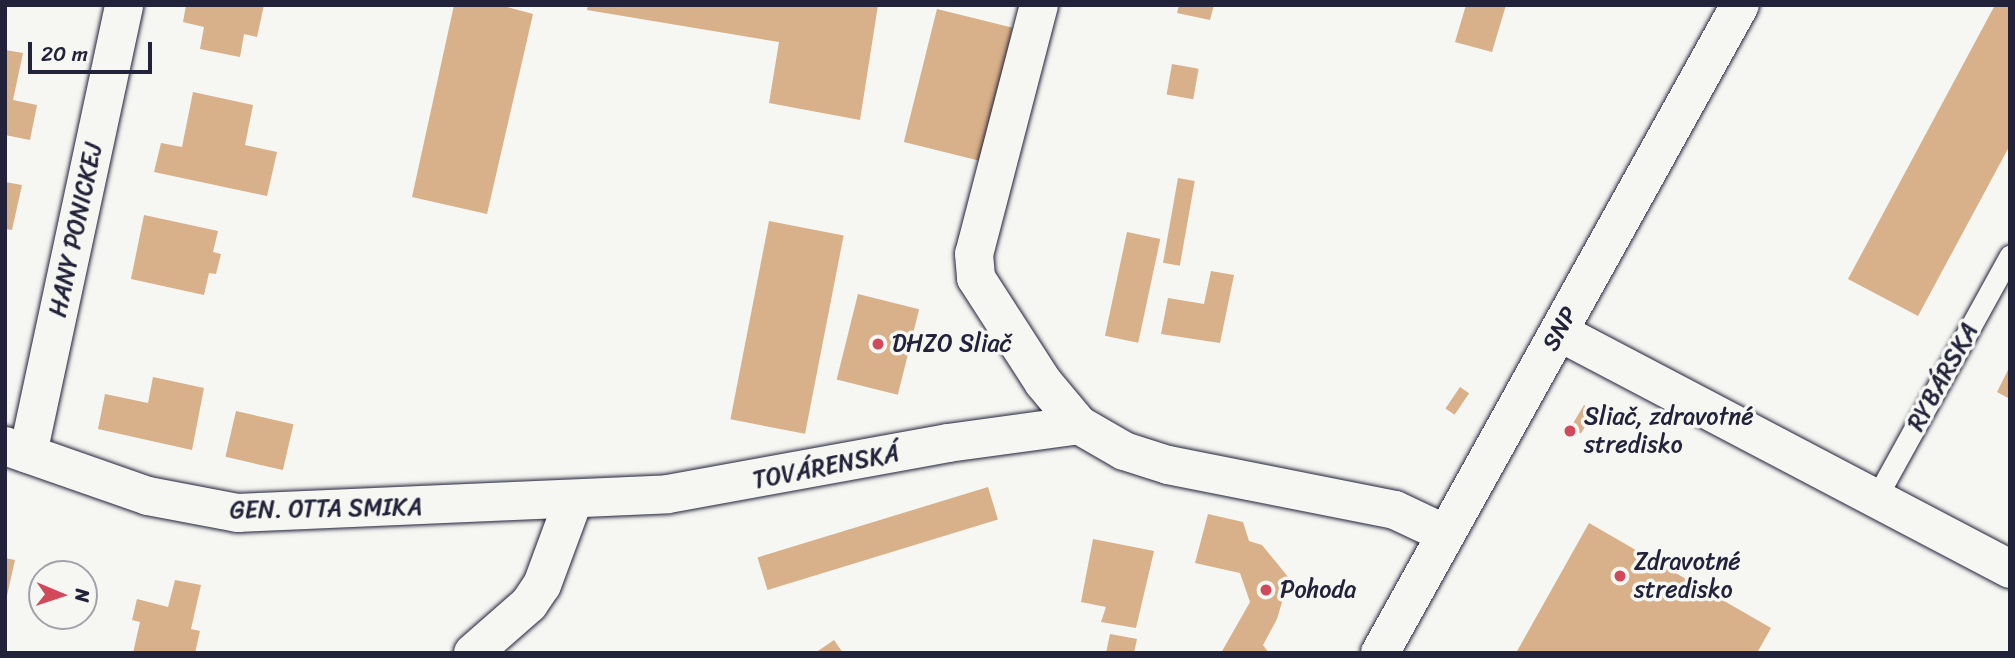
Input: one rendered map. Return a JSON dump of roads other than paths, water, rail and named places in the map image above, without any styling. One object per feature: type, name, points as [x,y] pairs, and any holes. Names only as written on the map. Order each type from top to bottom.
[{"type":"street","name":"HANY PONICKEJ","points":[[17,450],[124,5]]},
{"type":"street","points":[[1039,5],[974,254],[976,278],[1013,341],[1079,425],[1124,451],[1168,465],[1395,510],[1446,534]]},
{"type":"street","name":"SNP","points":[[1380,653],[1741,5]]},
{"type":"street","points":[[1559,332],[2010,569]]},
{"type":"street","name":"TOVÁRENSKÁ","points":[[573,501],[742,484],[948,443],[1079,425]]},
{"type":"street","name":"GEN. OTTA SMIKA","points":[[17,450],[148,496],[238,513],[573,501]]},
{"type":"street","points":[[473,653],[529,604],[542,585],[573,501]]},
{"type":"lane","name":"RYBÁRSKA","points":[[1876,498],[2010,255]]},
{"type":"place","name":"DHZO Sliač","points":[[878,344]]},
{"type":"place","name":"Sliač, zdravotné stredisko","points":[[1570,431]]},
{"type":"place","name":"Zdravotné stredisko","points":[[1620,576]]},
{"type":"place","name":"Pohoda","points":[[1266,590]]}]
